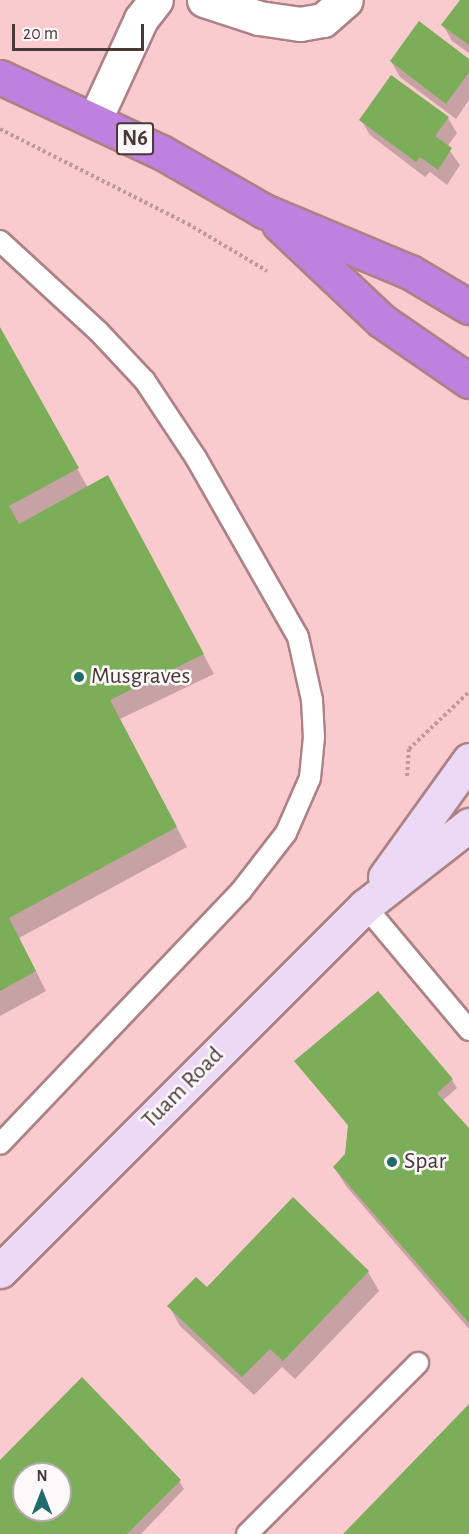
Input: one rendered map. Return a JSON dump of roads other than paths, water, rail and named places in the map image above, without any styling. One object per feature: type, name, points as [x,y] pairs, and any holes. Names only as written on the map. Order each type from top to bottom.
[{"type":"highway","name":"N6","points":[[0,77],[95,119],[161,152],[264,211],[410,272],[469,307]]},
{"type":"highway","name":"N6","points":[[264,211],[382,321],[469,381]]},
{"type":"main road","name":"Tuam Road","points":[[366,906],[469,760]]},
{"type":"main road","name":"Tuam Road","points":[[0,1270],[366,906],[469,825]]},
{"type":"street","points":[[204,0],[259,18],[300,24],[323,20],[346,0]]},
{"type":"street","points":[[95,119],[140,6]]},
{"type":"lane","points":[[0,241],[99,332],[145,381],[196,458],[298,637],[312,700],[314,737],[310,778],[286,833],[241,891],[0,1144]]},
{"type":"lane","points":[[366,906],[469,1030]]},
{"type":"lane","points":[[247,1534],[418,1363]]},
{"type":"place","name":"Musgraves","points":[[79,677]]},
{"type":"place","name":"Spar","points":[[392,1162]]}]
